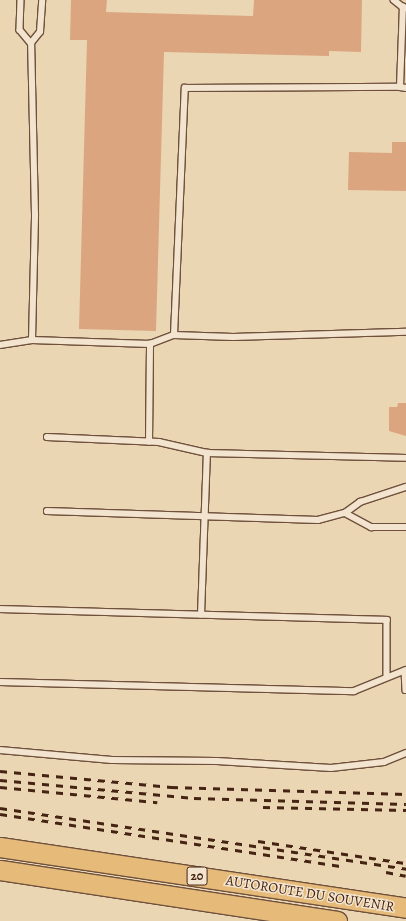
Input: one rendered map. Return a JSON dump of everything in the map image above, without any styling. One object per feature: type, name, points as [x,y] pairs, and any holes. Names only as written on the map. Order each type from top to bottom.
[{"type":"highway","name":"AUTOROUTE DU SOUVENIR","points":[[0,847],[406,908]]},
{"type":"highway","name":"AUTOROUTE DU SOUVENIR","points":[[0,870],[337,921]]},
{"type":"lane","points":[[21,0],[20,30],[31,43],[35,215],[32,340]]},
{"type":"lane","points":[[31,43],[40,32],[42,0]]},
{"type":"lane","points":[[394,0],[404,8],[400,87]]},
{"type":"lane","points":[[174,335],[185,88],[406,88]]},
{"type":"lane","points":[[0,345],[32,340],[150,344],[174,335],[406,332]]},
{"type":"lane","points":[[149,442],[150,344]]},
{"type":"lane","points":[[47,437],[149,442],[207,453],[406,458]]},
{"type":"lane","points":[[201,615],[207,453]]},
{"type":"lane","points":[[47,510],[204,517],[318,520],[345,514],[360,502],[406,487]]},
{"type":"lane","points":[[345,514],[371,527],[406,527]]},
{"type":"lane","points":[[0,609],[387,620],[387,677]]},
{"type":"lane","points":[[0,682],[354,691],[405,671],[406,690]]},
{"type":"lane","points":[[0,750],[106,760],[217,761],[331,768],[384,762],[406,753]]},
{"type":"building","points":[[71,0],[107,0],[106,12],[253,16],[254,0],[362,0],[361,52],[329,51],[329,56],[164,52],[156,331],[79,329],[87,40],[70,40]]},
{"type":"building","points":[[392,142],[406,142],[406,191],[348,190],[349,152],[392,153]]},
{"type":"building","points":[[398,403],[406,403],[406,436],[389,431],[389,407],[397,407]]},
{"type":"railway","points":[[0,771],[171,787],[406,794]]},
{"type":"railway","points":[[0,780],[194,798],[406,804]]},
{"type":"railway","points":[[0,787],[157,802]]},
{"type":"railway","points":[[263,807],[406,810]]},
{"type":"railway","points":[[0,808],[406,869]]},
{"type":"railway","points":[[0,814],[340,866]]},
{"type":"railway","points":[[258,841],[406,863]]},
{"type":"railway","points":[[386,872],[406,876]]}]
